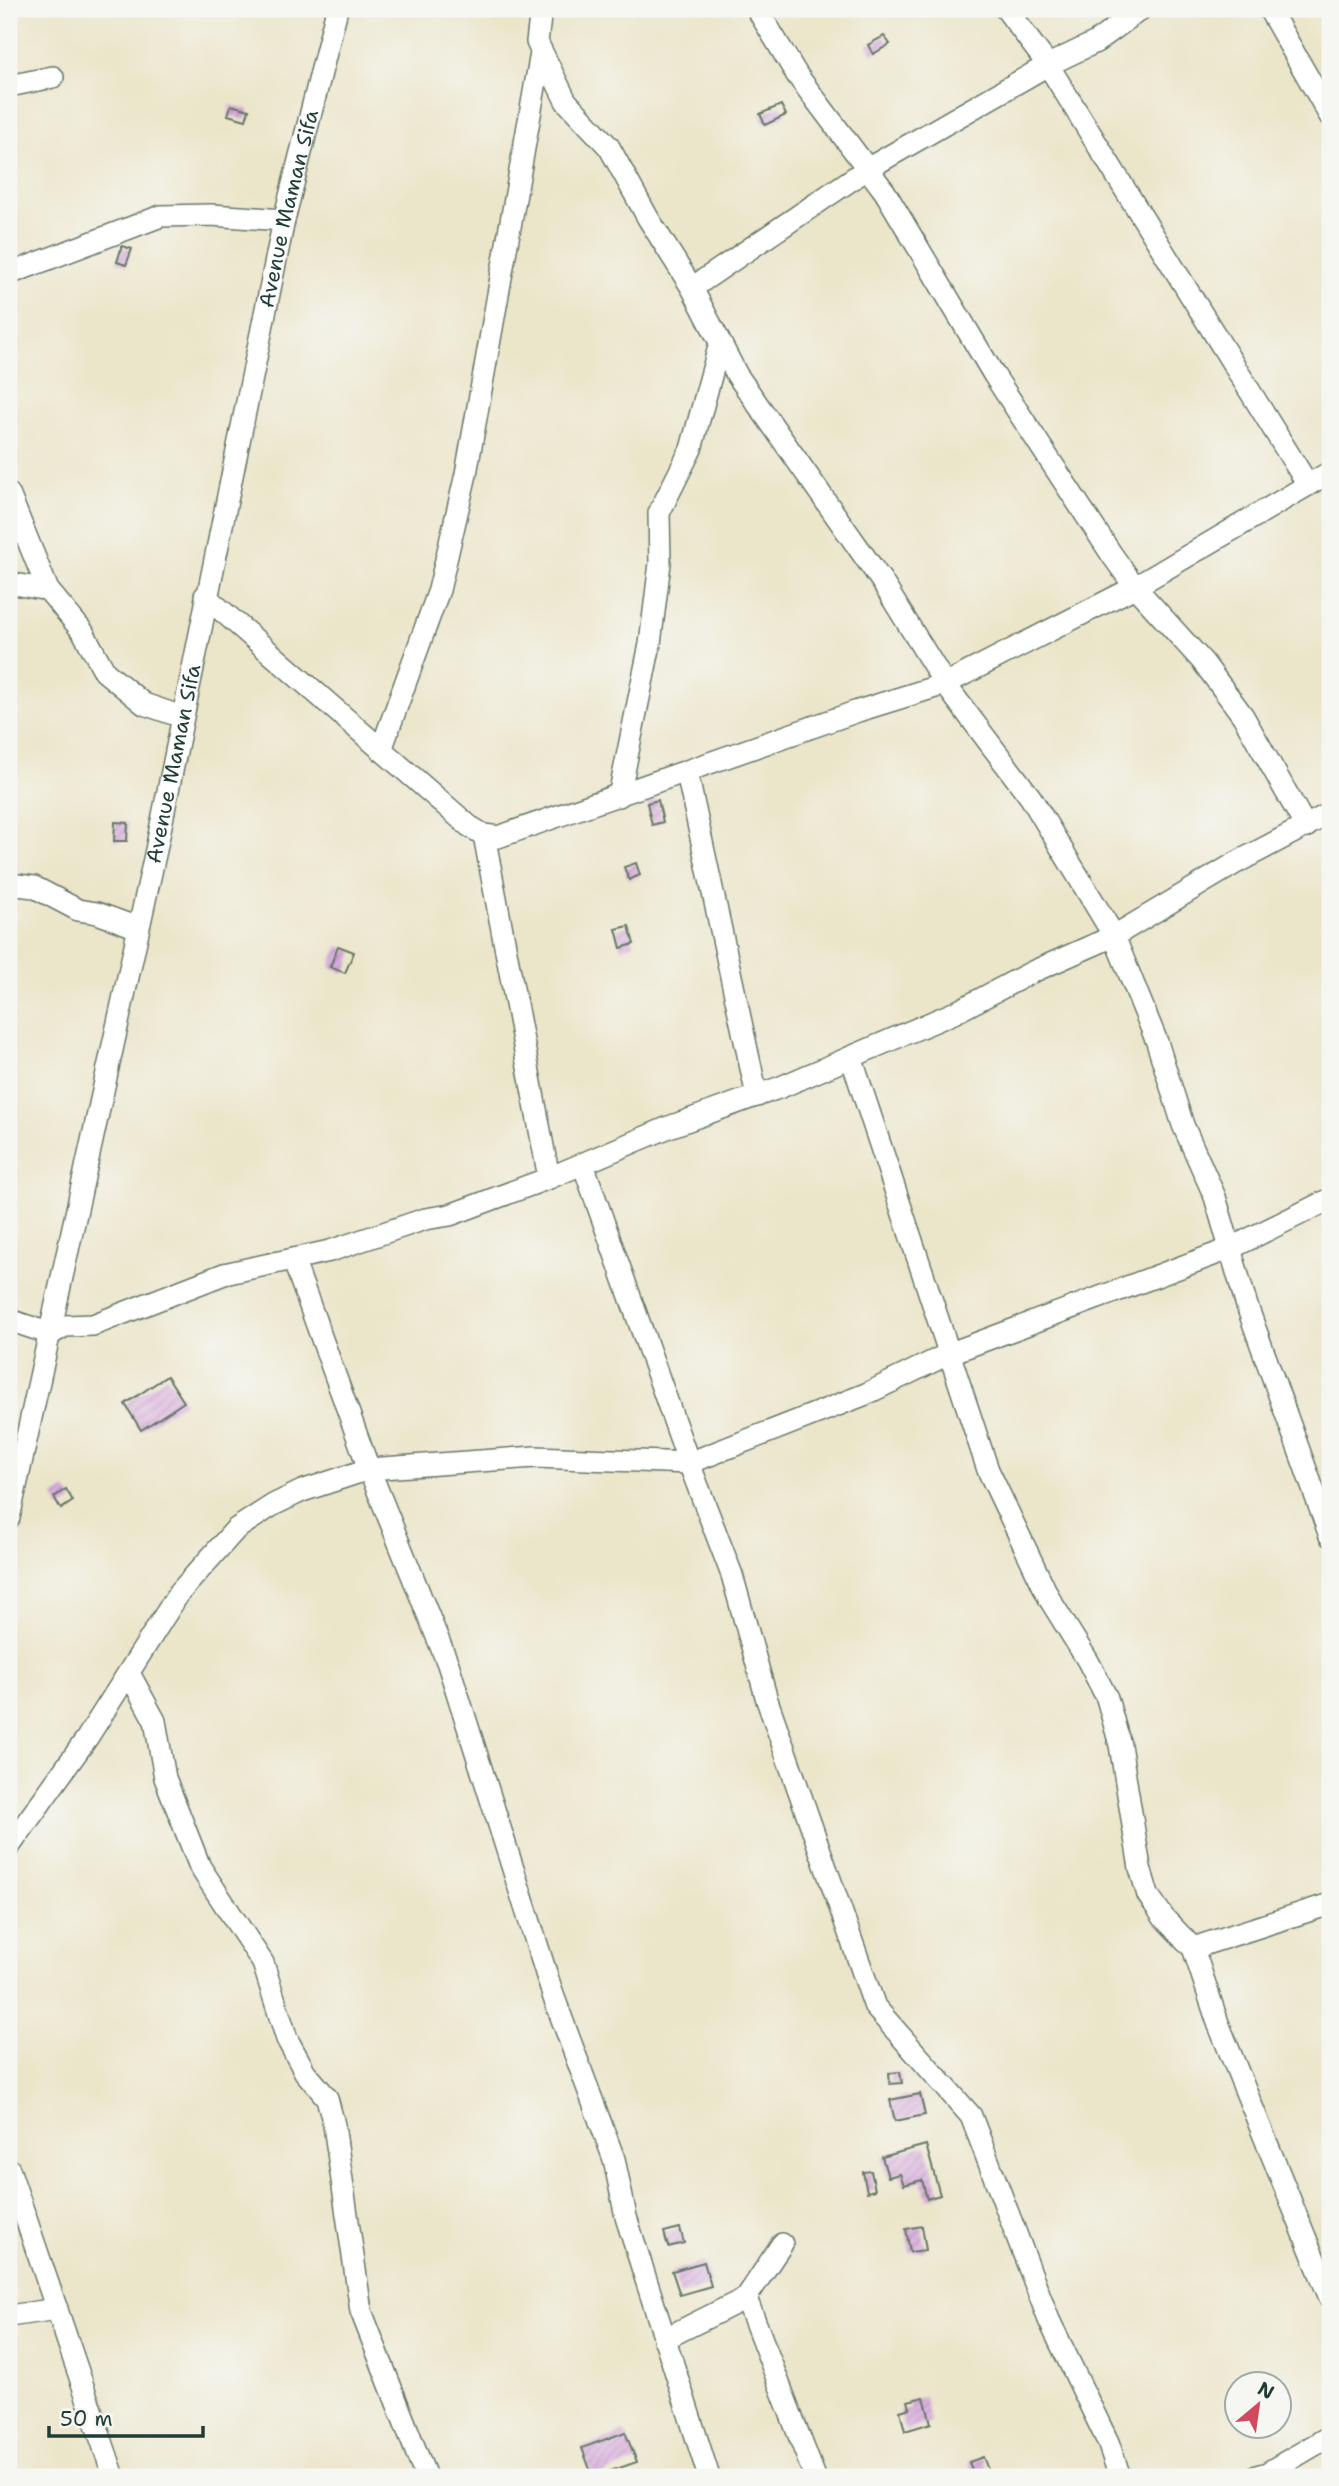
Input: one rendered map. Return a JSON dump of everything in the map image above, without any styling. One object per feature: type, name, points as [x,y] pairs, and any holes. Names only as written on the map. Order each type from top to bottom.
[{"type":"street","name":"Avenue Maman Sifa","points":[[9,1518],[138,928],[205,596],[244,426],[284,220],[337,9]]},
{"type":"street","points":[[541,9],[537,28],[541,53],[566,102],[610,147],[648,218],[692,288],[737,375],[881,580],[945,684],[1031,798],[1114,936],[1157,1042],[1183,1125],[1214,1197],[1229,1249],[1330,1536]]},
{"type":"street","points":[[757,9],[797,75],[885,192],[1032,435],[1135,587],[1203,662],[1243,716],[1306,827]]},
{"type":"street","points":[[1006,9],[1048,65],[1308,485]]},
{"type":"street","points":[[692,288],[867,169],[1048,65],[1096,42],[1141,9]]},
{"type":"street","points":[[1269,9],[1330,116]]},
{"type":"street","points":[[381,750],[442,577],[466,474],[541,53]]},
{"type":"street","points":[[9,86],[53,77]]},
{"type":"street","points":[[9,274],[161,216],[284,220]]},
{"type":"street","points":[[619,796],[650,643],[660,563],[659,513],[691,449],[720,343]]},
{"type":"street","points":[[205,596],[469,826],[484,835],[498,837],[858,711],[945,684],[1135,587],[1330,472]]},
{"type":"street","points":[[9,494],[48,590],[83,632],[105,672],[144,704],[182,718]]},
{"type":"street","points":[[9,583],[48,590]]},
{"type":"street","points":[[687,773],[757,1096]]},
{"type":"street","points":[[9,1319],[51,1334],[65,1326],[93,1325],[224,1274],[330,1251],[425,1219],[450,1215],[549,1178],[668,1127],[757,1096],[956,1012],[1032,972],[1114,936],[1234,863],[1330,813]]},
{"type":"street","points":[[484,835],[549,1178]]},
{"type":"street","points":[[9,884],[34,887],[78,910],[97,913],[138,928]]},
{"type":"street","points":[[851,1057],[988,1470],[1050,1600],[1088,1661],[1107,1698],[1120,1745],[1140,1868],[1149,1895],[1164,1918],[1193,1948],[1218,2023],[1330,2298]]},
{"type":"street","points":[[583,1164],[689,1463],[732,1574],[767,1700],[875,2007],[971,2116],[1039,2295],[1080,2390],[1108,2442],[1120,2477]]},
{"type":"street","points":[[9,1847],[129,1674],[178,1593],[236,1529],[273,1505],[302,1491],[369,1469],[535,1457],[689,1463],[866,1394],[948,1354],[1229,1249],[1330,1199]]},
{"type":"street","points":[[293,1259],[369,1469],[447,1664],[479,1756],[553,1995],[614,2159],[626,2217],[709,2477]]},
{"type":"street","points":[[129,1674],[155,1721],[165,1778],[200,1867],[262,1963],[287,2039],[305,2072],[327,2098],[334,2125],[361,2311],[426,2477]]},
{"type":"street","points":[[1193,1948],[1330,1903]]},
{"type":"street","points":[[9,2169],[114,2477]]},
{"type":"street","points":[[664,2339],[746,2298],[782,2244]]},
{"type":"street","points":[[746,2298],[815,2477]]},
{"type":"street","points":[[9,2316],[57,2309]]},
{"type":"street","points":[[1253,2477],[1267,2473],[1330,2436]]},
{"type":"building","points":[[884,36],[890,44],[873,54],[868,45]]},
{"type":"building","points":[[231,105],[249,110],[246,120],[228,115]]},
{"type":"building","points":[[781,105],[786,115],[765,125],[760,114]]},
{"type":"building","points":[[122,246],[132,249],[126,265],[117,262]]},
{"type":"building","points":[[658,800],[663,822],[652,825],[647,803]]},
{"type":"building","points":[[115,822],[128,823],[127,841],[114,841]]},
{"type":"building","points":[[636,863],[640,875],[629,880],[624,867]]},
{"type":"building","points":[[629,926],[634,944],[621,948],[616,929]]},
{"type":"building","points":[[338,946],[354,952],[345,973],[330,967]]},
{"type":"building","points":[[167,1376],[184,1402],[141,1430],[125,1404]]},
{"type":"building","points":[[66,1489],[73,1501],[61,1509],[54,1497]]},
{"type":"building","points":[[900,2072],[902,2083],[890,2084],[889,2073]]},
{"type":"building","points":[[920,2094],[925,2115],[895,2121],[890,2100]]},
{"type":"building","points":[[926,2145],[940,2195],[927,2199],[922,2180],[904,2185],[900,2174],[888,2177],[882,2157]]},
{"type":"building","points":[[871,2171],[875,2190],[867,2192],[863,2172]]},
{"type":"building","points":[[922,2226],[926,2250],[910,2252],[906,2229]]},
{"type":"building","points":[[680,2228],[684,2243],[668,2247],[664,2232]]},
{"type":"building","points":[[704,2262],[711,2286],[680,2295],[672,2271]]},
{"type":"building","points":[[924,2397],[931,2423],[905,2431],[900,2411],[910,2408],[908,2401]]},
{"type":"building","points":[[625,2432],[637,2462],[593,2477],[582,2448]]},
{"type":"building","points":[[983,2457],[991,2477],[975,2477],[969,2462]]}]
